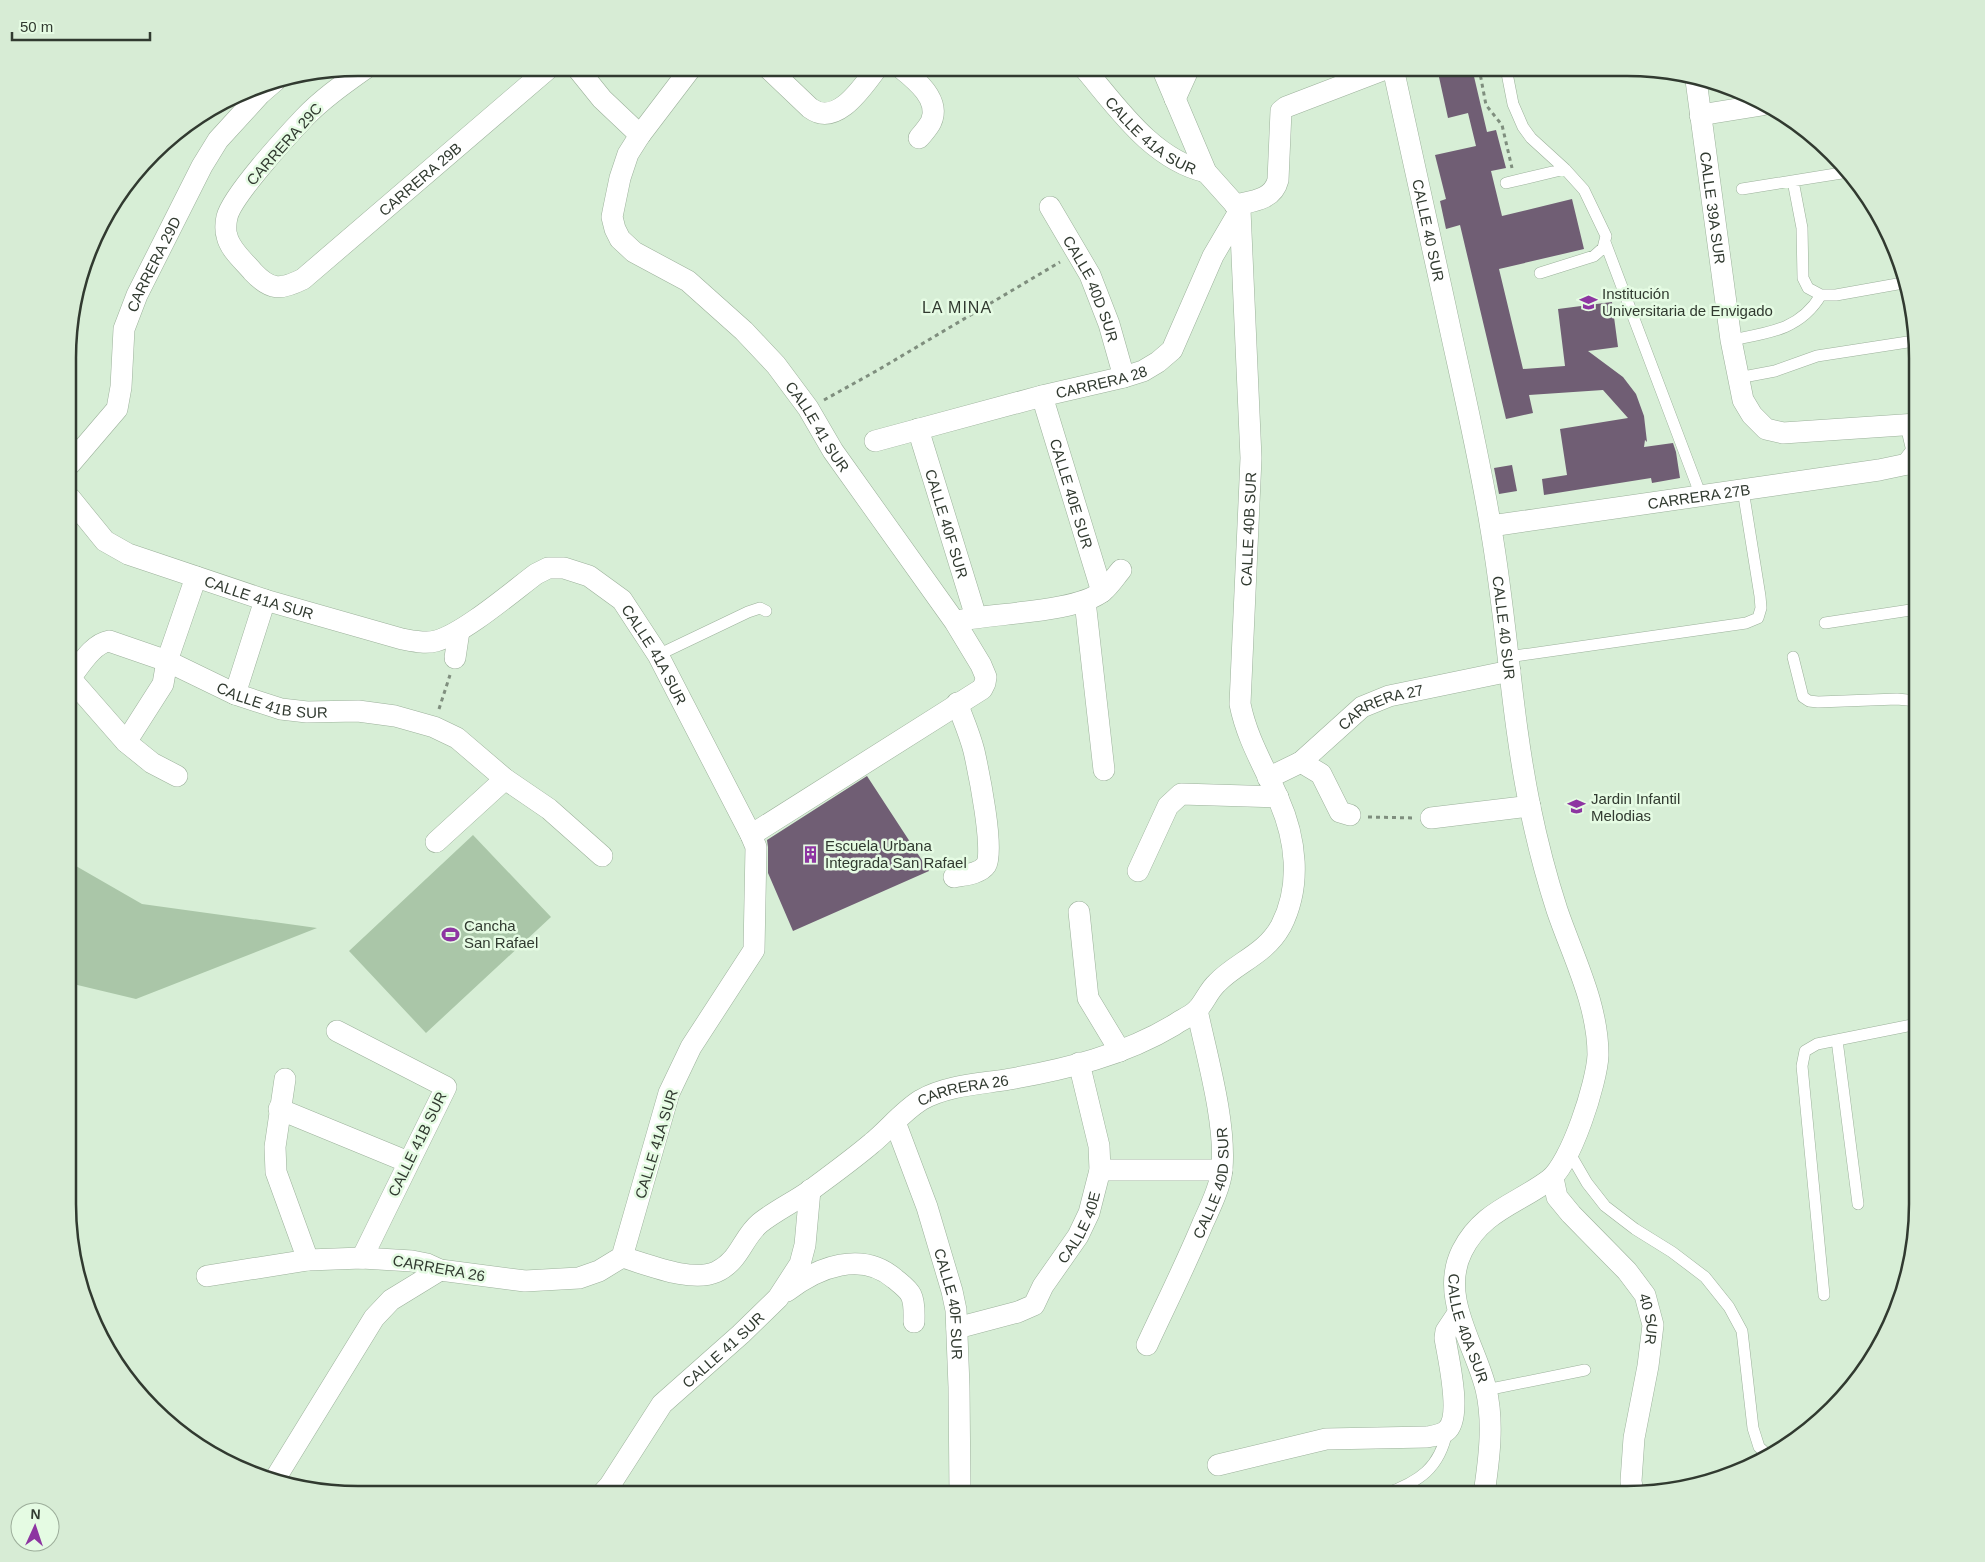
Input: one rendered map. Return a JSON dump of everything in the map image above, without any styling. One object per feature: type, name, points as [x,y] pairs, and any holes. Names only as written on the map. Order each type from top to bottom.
[{"type":"street","name":"CARRERA 29C","points":[[287,287],[271,287],[259,278],[234,251],[226,235],[227,216],[241,191],[304,118],[332,93],[355,76]]},
{"type":"street","name":"CARRERA 29B","points":[[287,287],[303,279],[540,76]]},
{"type":"street","points":[[583,76],[602,99],[640,135],[685,76]]},
{"type":"street","points":[[777,76],[815,112],[825,114],[839,109],[854,97],[871,76]]},
{"type":"street","points":[[909,76],[930,96],[933,112],[931,122],[919,138]]},
{"type":"street","name":"CALLE 41A SUR","points":[[1091,76],[1156,148],[1180,163],[1206,172]]},
{"type":"street","points":[[1165,76],[1206,172],[1238,208],[1271,194],[1276,189],[1281,111],[1286,107],[1367,76]]},
{"type":"street","points":[[1175,99],[1186,76]]},
{"type":"street","name":"CALLE 40 SUR","points":[[1395,76],[1471,424],[1491,526],[1503,600],[1509,664],[1530,806],[1556,909],[1596,1024],[1598,1059],[1589,1101],[1568,1152],[1553,1178]]},
{"type":"street","name":"CALLE 39A SUR","points":[[1697,85],[1731,340],[1743,400],[1752,415],[1766,429],[1783,433],[1909,425]]},
{"type":"street","name":"CARRERA 29D","points":[[76,457],[117,409],[121,387],[124,329],[137,295],[202,166],[218,140],[260,94]]},
{"type":"street","points":[[1700,115],[1754,106]]},
{"type":"street","name":"CALLE 41 SUR","points":[[640,135],[628,154],[620,178],[612,217],[614,229],[620,239],[634,252],[688,281],[744,331],[776,365],[808,408],[833,451],[955,622],[981,665],[986,677],[982,689],[957,703]]},
{"type":"street","name":"CALLE 40D SUR","points":[[1050,207],[1090,275],[1109,324],[1124,377]]},
{"type":"street","name":"CARRERA 28","points":[[875,441],[1042,396],[1124,377],[1142,371],[1158,362],[1172,350],[1213,256],[1238,208]]},
{"type":"street","name":"CALLE 40B SUR","points":[[1238,208],[1251,458],[1240,704],[1244,725],[1278,797],[1287,823],[1294,850],[1295,870],[1293,888]]},
{"type":"street","name":"CALLE 40E SUR","points":[[1042,396],[1094,596],[1104,770]]},
{"type":"street","name":"CALLE 40F SUR","points":[[918,429],[976,617]]},
{"type":"street","name":"CARRERA 27B","points":[[1491,526],[1879,470],[1909,464]]},
{"type":"street","name":"CALLE 41A SUR","points":[[76,505],[105,541],[117,549],[265,600],[420,643],[437,641],[459,631],[536,574],[548,568],[564,568],[589,576],[622,600],[658,655],[756,847],[754,950],[692,1047],[669,1093],[622,1257]]},
{"type":"street","points":[[955,622],[976,617],[1041,610],[1094,596],[1121,570]]},
{"type":"street","points":[[126,742],[163,684],[166,661],[196,577]]},
{"type":"street","points":[[235,694],[265,600]]},
{"type":"street","points":[[455,658],[459,631]]},
{"type":"street","name":"CALLE 41B SUR","points":[[76,670],[94,648],[102,642],[109,641],[166,661],[235,694],[281,709],[307,712],[358,711],[395,716],[434,727],[457,738],[505,779],[550,809],[602,856]]},
{"type":"street","name":"CARRERA 27","points":[[1268,778],[1301,762],[1362,707],[1389,696],[1509,664]]},
{"type":"street","name":"CALLE 41B SUR","points":[[76,685],[126,742],[152,762],[177,776]]},
{"type":"street","points":[[751,835],[957,703],[974,749],[984,805],[989,853],[986,865],[982,869],[954,878]]},
{"type":"street","points":[[1301,762],[1321,774],[1340,812],[1350,815]]},
{"type":"street","points":[[436,842],[505,779]]},
{"type":"street","points":[[1138,871],[1168,806],[1181,794],[1278,797]]},
{"type":"street","points":[[1431,818],[1530,806]]},
{"type":"street","name":"CARRERA 26","points":[[207,1276],[308,1260],[362,1258],[412,1261],[440,1270],[525,1281],[579,1278],[600,1271],[622,1257],[683,1274],[701,1275],[715,1272],[732,1262],[758,1225],[810,1190],[872,1143],[919,1101],[942,1091],[1054,1071],[1120,1051],[1162,1032],[1198,1010],[1216,983],[1261,950],[1273,937],[1281,925],[1293,888]]},
{"type":"street","points":[[1079,912],[1088,998],[1120,1051]]},
{"type":"street","name":"CALLE 40D SUR","points":[[1147,1345],[1194,1246],[1210,1207],[1222,1170],[1221,1137],[1216,1100],[1198,1010]]},
{"type":"street","name":"CALLE 41B SUR","points":[[337,1031],[446,1087],[362,1258]]},
{"type":"street","name":"CALLE 40E","points":[[957,1328],[1018,1312],[1034,1305],[1043,1286],[1078,1236],[1089,1213],[1100,1170],[1100,1146],[1079,1063]]},
{"type":"street","points":[[284,1079],[274,1148],[276,1172],[308,1260]]},
{"type":"street","points":[[279,1109],[408,1162]]},
{"type":"street","name":"CALLE 40F SUR","points":[[895,1122],[927,1206],[952,1291],[957,1328],[960,1486]]},
{"type":"street","points":[[1100,1170],[1222,1170]]},
{"type":"street","name":"CALLE 40A SUR","points":[[1485,1486],[1490,1419],[1486,1390],[1472,1344],[1458,1313],[1454,1292],[1456,1269],[1461,1252],[1474,1231],[1494,1213],[1553,1178]]},
{"type":"street","name":"40 SUR","points":[[1553,1178],[1557,1197],[1604,1250],[1626,1270],[1645,1295],[1653,1324],[1648,1366],[1634,1438],[1632,1486]]},
{"type":"street","name":"CALLE 41 SUR","points":[[609,1486],[662,1404],[778,1298],[800,1264],[805,1246],[810,1190]]},
{"type":"street","points":[[778,1298],[798,1282],[811,1275],[843,1264],[868,1263],[892,1276],[908,1290],[914,1302],[914,1322]]},
{"type":"street","points":[[278,1474],[378,1314],[391,1300],[440,1270]]},
{"type":"street","points":[[1218,1465],[1326,1439],[1427,1437],[1447,1431],[1454,1412],[1454,1398],[1445,1338],[1446,1331],[1458,1313]]},
{"type":"lane","points":[[1508,76],[1513,104],[1524,127],[1531,138],[1565,169],[1584,190],[1604,230],[1605,242],[1701,496]]},
{"type":"lane","points":[[1510,182],[1565,169]]},
{"type":"lane","points":[[1742,189],[1840,173]]},
{"type":"lane","points":[[1793,180],[1802,228],[1803,278],[1808,288],[1820,295],[1836,296],[1899,284]]},
{"type":"lane","points":[[1540,273],[1594,256],[1603,248],[1605,242]]},
{"type":"lane","points":[[1731,340],[1769,333],[1787,327],[1814,307],[1820,295]]},
{"type":"lane","points":[[1738,378],[1775,371],[1817,356],[1908,341]]},
{"type":"lane","points":[[1509,664],[1746,623],[1758,618],[1761,608],[1760,596],[1742,490]]},
{"type":"lane","points":[[658,655],[748,612],[760,608],[766,611]]},
{"type":"lane","points":[[1825,623],[1909,610]]},
{"type":"lane","points":[[1793,657],[1802,697],[1809,700],[1818,702],[1909,700]]},
{"type":"lane","points":[[1824,1296],[1802,1066],[1805,1051],[1817,1044],[1909,1026]]},
{"type":"lane","points":[[1836,1040],[1858,1204]]},
{"type":"lane","points":[[1568,1152],[1587,1183],[1605,1206],[1705,1277],[1729,1307],[1742,1331],[1753,1428],[1759,1447],[1763,1451]]},
{"type":"lane","points":[[1486,1390],[1585,1370]]},
{"type":"lane","points":[[1407,1486],[1424,1475],[1436,1461],[1444,1447],[1447,1431]]},
{"type":"path","points":[[1481,76],[1486,105],[1502,125],[1510,182]]},
{"type":"path","points":[[808,408],[878,370],[1077,252]]},
{"type":"path","points":[[434,727],[455,658]]},
{"type":"path","points":[[1350,815],[1431,818]]},
{"type":"green space","name":"Cancha San Rafael","points":[[473,835],[551,917],[426,1033],[349,951]]},
{"type":"green space","points":[[76,866],[142,904],[317,928],[136,999],[76,985]]},
{"type":"building","points":[[1439,76],[1474,76],[1487,132],[1496,130],[1506,168],[1491,171],[1502,216],[1572,199],[1584,249],[1499,269],[1523,369],[1565,366],[1558,309],[1612,302],[1618,347],[1588,351],[1623,377],[1636,394],[1644,416],[1647,442],[1645,440],[1644,447],[1673,443],[1680,478],[1652,483],[1651,478],[1544,495],[1542,479],[1567,475],[1560,429],[1628,418],[1603,390],[1529,395],[1533,413],[1506,419],[1460,225],[1446,229],[1440,201],[1446,199],[1435,155],[1476,146],[1468,113],[1448,118]]},
{"type":"building","points":[[1512,465],[1517,491],[1499,494],[1494,468]]},
{"type":"building","name":"Escuela Urbana Integrada San Rafael","points":[[867,776],[929,871],[793,931],[768,873],[767,840]]},
{"type":"place","name":"Institución Universitaria de Envigado","points":[[1588,302]]},
{"type":"place","name":"Jardin Infantil Melodias","points":[[1577,807]]},
{"type":"place","name":"Escuela Urbana Integrada San Rafael","points":[[811,854]]},
{"type":"place","name":"Cancha San Rafael","points":[[450,934]]},
{"type":"district","name":"LA MINA","points":[[957,307]]}]
